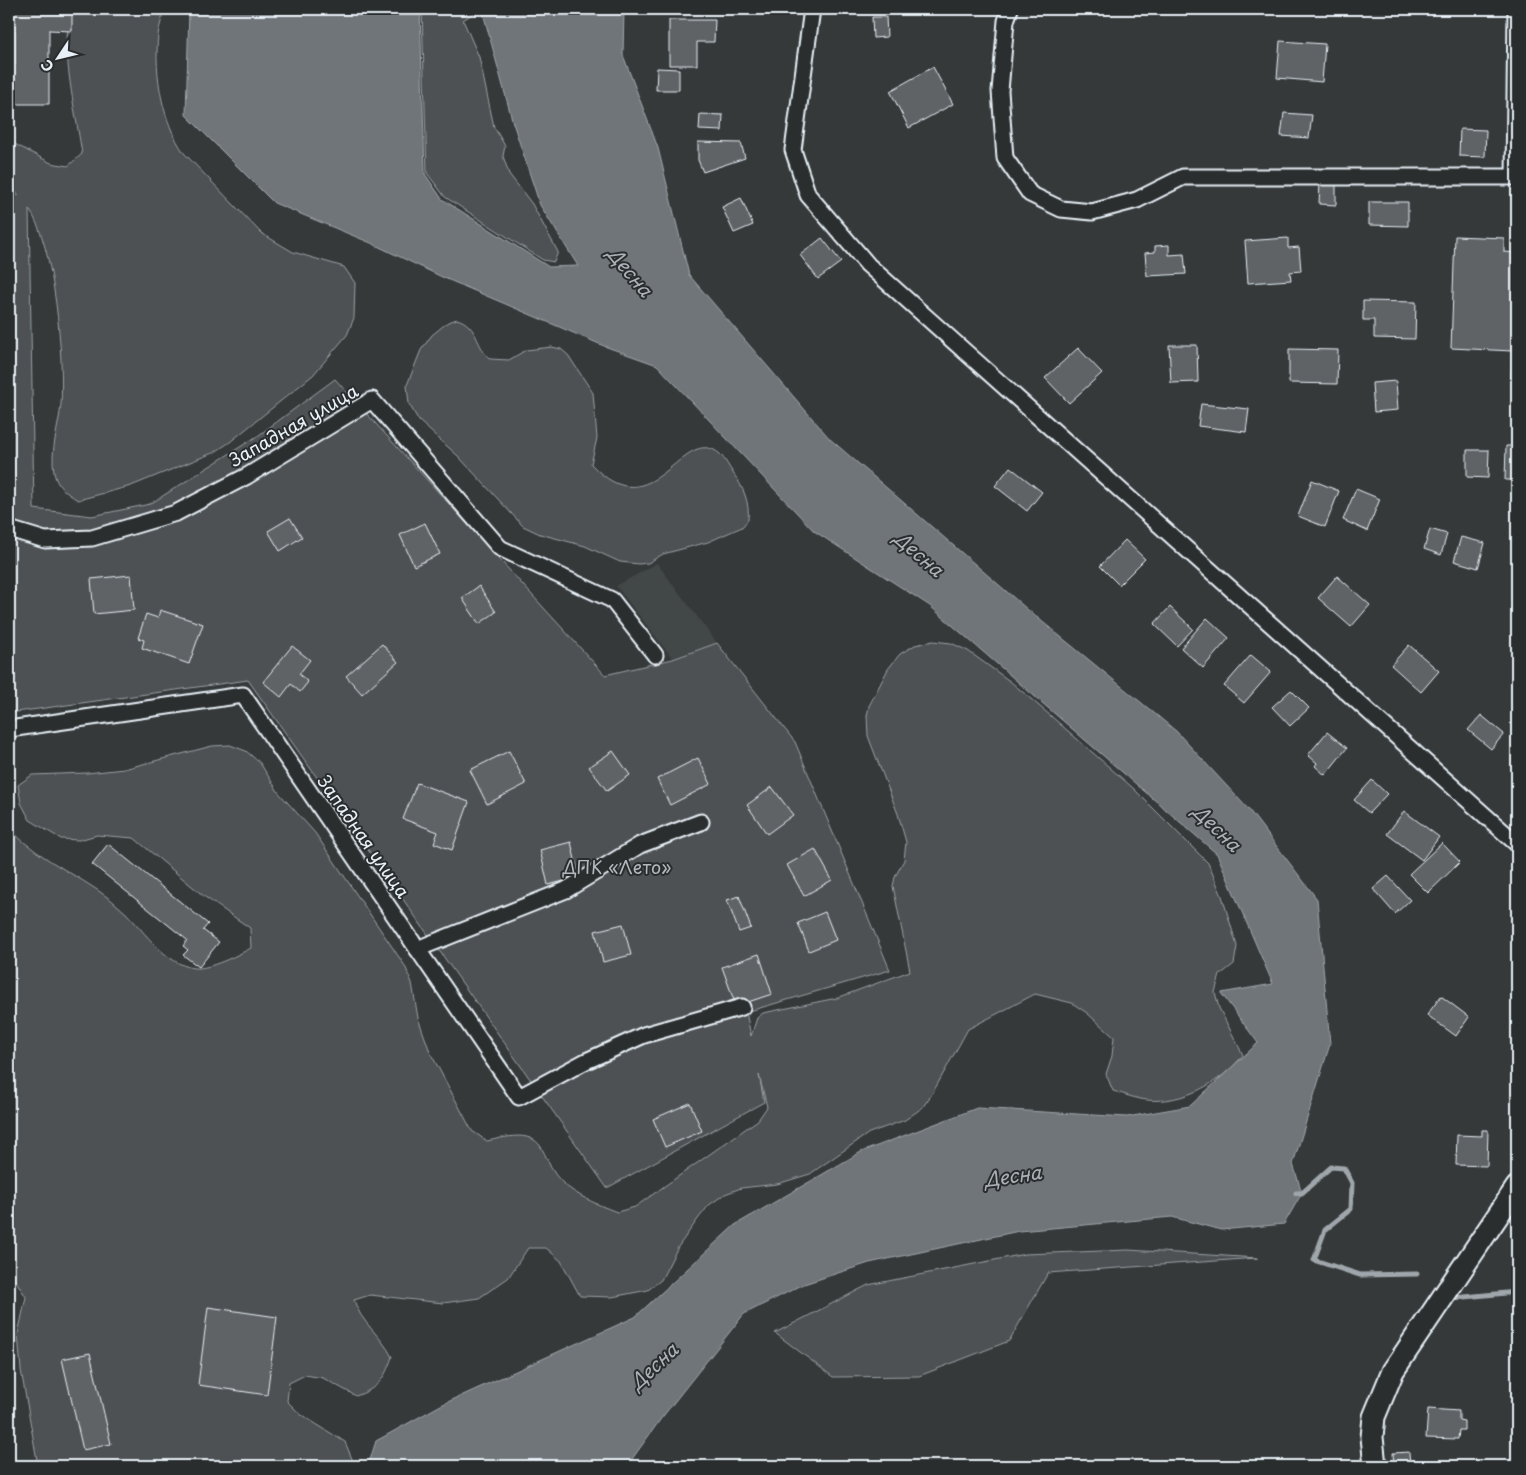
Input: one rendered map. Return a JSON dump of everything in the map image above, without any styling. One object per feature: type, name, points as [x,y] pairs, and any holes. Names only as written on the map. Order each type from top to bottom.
[{"type":"main road","points":[[1375,1466],[1372,1437],[1374,1417],[1394,1371],[1517,1188]]},
{"type":"street","points":[[812,9],[793,150],[808,195],[868,265],[1517,844]]},
{"type":"street","points":[[1010,9],[1006,21],[1000,91],[1005,158],[1030,194],[1061,209],[1092,212],[1137,200],[1183,177],[1514,177],[1516,9]]},
{"type":"street","name":"Западная улица","points":[[9,529],[45,540],[92,538],[176,513],[247,476],[372,400],[500,548],[612,600],[655,655]]},
{"type":"street","name":"Западная улица","points":[[9,729],[242,695],[519,1097],[584,1062],[644,1035],[742,1007]]},
{"type":"street","points":[[417,949],[566,890],[640,845],[701,822]]},
{"type":"shaded area","points":[[657,563],[717,643],[673,659],[616,586]]},
{"type":"green space","name":"ДПК «Лето»","points":[[70,9],[164,9],[158,35],[157,65],[161,97],[176,140],[184,153],[261,233],[293,252],[344,267],[355,283],[354,318],[347,335],[313,375],[215,452],[131,486],[78,500],[62,489],[54,472],[53,455],[60,413],[62,384],[59,332],[56,303],[45,249],[38,226],[29,209],[34,509],[92,516],[150,504],[259,435],[335,379],[605,675],[673,659],[717,643],[795,742],[890,970],[746,1012],[751,1036],[757,1018],[763,1013],[837,998],[910,971],[893,886],[895,877],[904,860],[906,842],[898,814],[868,736],[867,716],[869,706],[888,669],[900,654],[915,645],[933,641],[951,643],[968,651],[1011,682],[1052,717],[1133,788],[1208,863],[1222,896],[1237,946],[1234,964],[1220,975],[1215,992],[1219,1008],[1243,1055],[1213,1082],[1188,1095],[1161,1100],[1134,1098],[1113,1091],[1106,1074],[1112,1056],[1114,1037],[1087,1013],[1072,1003],[1035,994],[968,1029],[932,1094],[922,1108],[905,1120],[869,1133],[810,1174],[777,1184],[741,1188],[725,1194],[709,1205],[678,1247],[661,1280],[648,1290],[612,1297],[580,1296],[561,1261],[546,1248],[528,1248],[508,1278],[479,1298],[443,1303],[370,1295],[354,1300],[361,1315],[392,1357],[383,1377],[370,1390],[356,1396],[323,1378],[305,1375],[289,1383],[287,1401],[300,1414],[345,1442],[355,1466],[38,1466],[21,1370],[18,1334],[26,1297],[16,1281],[9,1278],[9,828],[36,852],[113,901],[156,946],[165,954],[184,965],[194,968],[207,967],[251,948],[250,928],[205,897],[134,838],[97,835],[79,840],[61,839],[30,820],[21,803],[18,785],[32,775],[87,773],[124,769],[212,746],[230,745],[246,751],[260,763],[279,793],[315,833],[405,966],[412,983],[418,1018],[430,1052],[472,1131],[487,1141],[523,1136],[536,1141],[561,1181],[567,1187],[592,1201],[617,1212],[635,1207],[758,1120],[767,1107],[759,1075],[764,1102],[607,1188],[248,680],[9,713],[9,197],[19,195],[9,187],[9,141],[51,163],[68,166],[82,154],[68,64],[67,46]]},
{"type":"green space","points":[[422,9],[474,9],[474,13],[463,20],[479,57],[494,127],[505,146],[503,156],[509,174],[532,204],[558,252],[554,262],[543,260],[445,197],[427,173]]},
{"type":"green space","points":[[457,319],[469,326],[485,354],[490,359],[509,360],[526,350],[552,347],[561,349],[568,355],[593,393],[597,438],[591,464],[613,482],[632,486],[649,482],[693,451],[706,448],[720,454],[740,484],[747,501],[748,520],[742,527],[708,542],[663,554],[648,563],[639,564],[620,562],[585,546],[540,534],[523,526],[458,456],[419,421],[409,404],[407,385],[421,350],[432,335],[448,322]]},
{"type":"green space","points":[[1128,1250],[1258,1258],[1048,1273],[1009,1341],[919,1376],[833,1377],[775,1333],[868,1285],[1025,1254]]},
{"type":"water","name":"Десна","points":[[189,9],[420,9],[425,174],[442,199],[549,267],[578,266],[540,205],[513,123],[482,9],[624,9],[623,55],[658,148],[689,275],[830,439],[1028,610],[1176,731],[1249,810],[1317,899],[1330,1044],[1293,1164],[1302,1193],[1284,1224],[1221,1230],[1172,1217],[1019,1231],[869,1263],[804,1284],[744,1314],[660,1420],[627,1466],[368,1466],[376,1441],[441,1405],[635,1317],[735,1225],[861,1152],[977,1108],[1127,1117],[1190,1106],[1258,1043],[1221,993],[1273,984],[1217,854],[930,606],[814,531],[657,365],[604,346],[442,277],[371,243],[274,203],[186,115]]},
{"type":"building","points":[[9,9],[72,9],[72,31],[49,30],[49,104],[9,104],[9,65],[15,65],[15,32],[9,32]]},
{"type":"building","points":[[872,17],[886,17],[887,37],[873,38]]},
{"type":"building","points":[[669,20],[715,20],[714,42],[697,42],[697,65],[669,65]]},
{"type":"building","points":[[1280,41],[1325,44],[1322,82],[1277,78]]},
{"type":"building","points":[[933,67],[953,104],[909,128],[890,91]]},
{"type":"building","points":[[657,68],[679,69],[679,90],[656,90]]},
{"type":"building","points":[[1284,113],[1312,115],[1309,138],[1281,136]]},
{"type":"building","points":[[700,114],[723,115],[722,131],[699,130]]},
{"type":"building","points":[[1460,129],[1486,130],[1485,157],[1459,156]]},
{"type":"building","points":[[698,142],[741,143],[745,158],[703,172],[698,160]]},
{"type":"building","points":[[1320,182],[1336,183],[1336,205],[1319,204]]},
{"type":"building","points":[[741,198],[753,225],[734,233],[722,207]]},
{"type":"building","points":[[1369,202],[1408,202],[1408,226],[1369,225]]},
{"type":"building","points":[[1455,236],[1504,238],[1504,252],[1517,253],[1517,378],[1511,378],[1512,351],[1451,348]]},
{"type":"building","points":[[822,238],[841,262],[818,279],[800,255]]},
{"type":"building","points":[[1288,238],[1288,248],[1299,247],[1301,271],[1290,272],[1291,280],[1248,283],[1245,241]]},
{"type":"building","points":[[1169,245],[1169,255],[1184,254],[1186,274],[1147,276],[1145,253],[1155,252],[1155,246]]},
{"type":"building","points":[[1363,301],[1416,302],[1415,339],[1374,338],[1374,320],[1363,320]]},
{"type":"building","points":[[1169,345],[1197,345],[1198,382],[1171,383]]},
{"type":"building","points":[[1078,348],[1102,373],[1069,403],[1045,378]]},
{"type":"building","points":[[1289,349],[1338,350],[1337,384],[1289,383]]},
{"type":"building","points":[[1396,381],[1398,410],[1374,412],[1372,383]]},
{"type":"building","points":[[1201,404],[1249,409],[1246,432],[1198,426]]},
{"type":"building","points":[[1506,446],[1517,446],[1517,480],[1505,480]]},
{"type":"building","points":[[1467,450],[1489,450],[1488,478],[1467,477]]},
{"type":"building","points":[[1010,467],[1042,492],[1027,511],[995,486]]},
{"type":"building","points":[[1312,480],[1339,491],[1325,527],[1298,516]]},
{"type":"building","points":[[1356,489],[1380,499],[1367,531],[1343,520]]},
{"type":"building","points":[[290,518],[302,537],[280,551],[268,531]]},
{"type":"building","points":[[425,523],[440,554],[414,566],[400,535]]},
{"type":"building","points":[[1430,529],[1447,534],[1441,555],[1424,549]]},
{"type":"building","points":[[1461,537],[1485,543],[1478,568],[1454,561]]},
{"type":"building","points":[[1125,540],[1145,559],[1119,585],[1100,566]]},
{"type":"building","points":[[131,575],[134,610],[94,614],[91,579]]},
{"type":"building","points":[[1337,576],[1370,605],[1351,627],[1318,598]]},
{"type":"building","points":[[479,586],[496,612],[479,624],[462,598]]},
{"type":"building","points":[[1170,607],[1193,629],[1177,646],[1154,624]]},
{"type":"building","points":[[160,610],[203,624],[189,664],[142,648],[144,640],[138,638],[146,614],[158,618]]},
{"type":"building","points":[[1207,618],[1229,638],[1203,668],[1181,648]]},
{"type":"building","points":[[382,644],[398,662],[362,694],[346,676]]},
{"type":"building","points":[[1409,645],[1439,671],[1421,692],[1391,665]]},
{"type":"building","points":[[292,646],[310,660],[299,674],[308,682],[300,692],[291,684],[281,697],[263,682]]},
{"type":"building","points":[[1251,655],[1271,672],[1244,703],[1224,686]]},
{"type":"building","points":[[1291,690],[1309,708],[1290,726],[1272,707]]},
{"type":"building","points":[[1481,715],[1504,734],[1491,749],[1468,730]]},
{"type":"building","points":[[1327,732],[1347,748],[1325,775],[1315,766],[1317,763],[1308,755]]},
{"type":"building","points":[[509,751],[526,784],[487,804],[470,770]]},
{"type":"building","points":[[613,751],[630,775],[607,791],[589,767]]},
{"type":"building","points":[[698,758],[711,784],[670,805],[657,779]]},
{"type":"building","points":[[1372,780],[1387,794],[1369,813],[1354,800]]},
{"type":"building","points":[[417,783],[469,802],[452,850],[434,843],[438,832],[403,819]]},
{"type":"building","points":[[772,787],[793,815],[767,834],[747,805]]},
{"type":"building","points":[[1404,811],[1439,837],[1422,860],[1387,834]]},
{"type":"building","points":[[571,842],[579,877],[548,885],[540,850]]},
{"type":"building","points":[[1442,843],[1460,862],[1428,893],[1409,874]]},
{"type":"building","points":[[108,844],[208,924],[203,930],[219,942],[199,967],[183,955],[188,950],[183,946],[187,940],[92,864]]},
{"type":"building","points":[[815,849],[832,880],[804,896],[787,865]]},
{"type":"building","points":[[1388,876],[1410,900],[1395,914],[1373,889]]},
{"type":"building","points":[[739,896],[751,928],[739,932],[727,900]]},
{"type":"building","points":[[825,912],[836,940],[809,951],[798,923]]},
{"type":"building","points":[[623,924],[631,955],[603,962],[595,931]]},
{"type":"building","points":[[759,954],[772,994],[736,1006],[722,967]]},
{"type":"building","points":[[1441,996],[1469,1017],[1456,1036],[1427,1015]]},
{"type":"building","points":[[690,1103],[702,1131],[665,1147],[653,1119]]},
{"type":"building","points":[[1482,1130],[1488,1130],[1487,1166],[1456,1165],[1457,1135],[1482,1136]]},
{"type":"building","points":[[208,1307],[277,1317],[267,1395],[198,1385]]},
{"type":"building","points":[[90,1353],[111,1444],[83,1450],[62,1359]]},
{"type":"building","points":[[1428,1409],[1459,1411],[1459,1420],[1464,1421],[1464,1430],[1459,1430],[1458,1439],[1426,1438]]},
{"type":"building","points":[[1409,1452],[1410,1466],[1394,1466],[1393,1453]]},
{"type":"waterway","points":[[1296,1193],[1302,1193],[1331,1167],[1344,1168],[1352,1183],[1351,1209],[1325,1230],[1314,1260],[1360,1275],[1417,1274]]},
{"type":"waterway","points":[[1454,1298],[1517,1292]]}]
